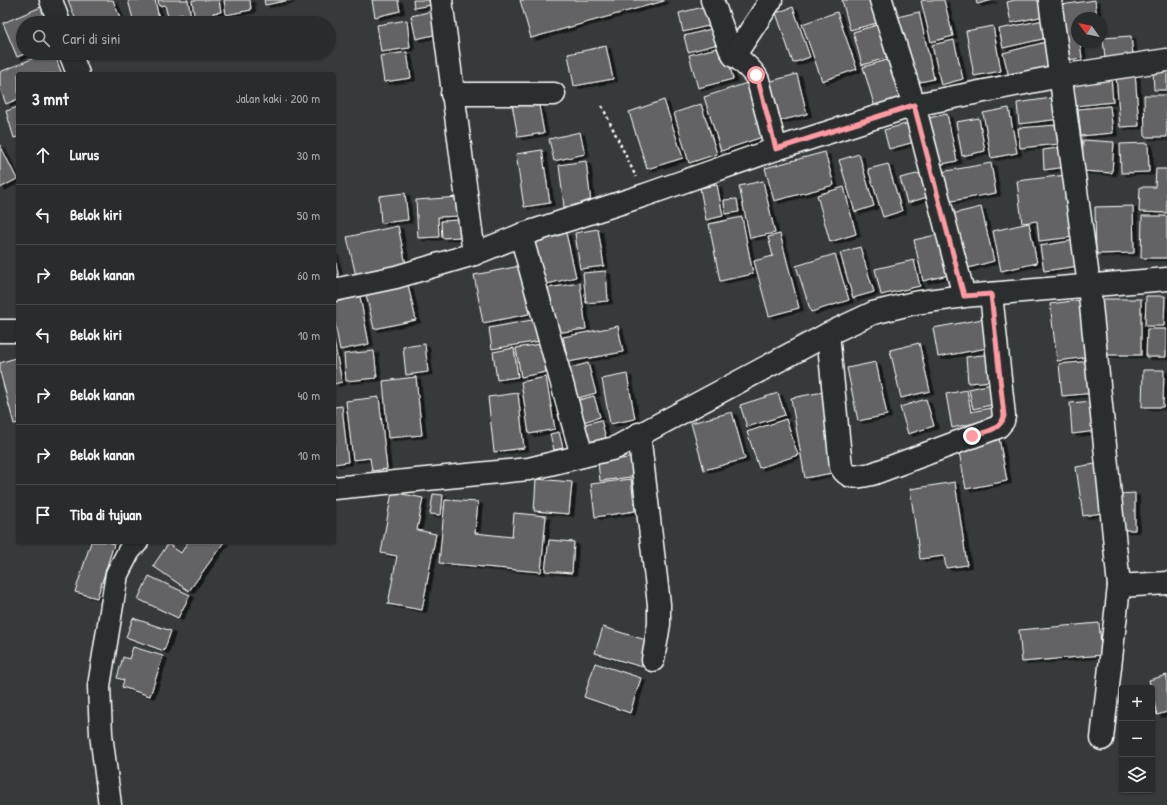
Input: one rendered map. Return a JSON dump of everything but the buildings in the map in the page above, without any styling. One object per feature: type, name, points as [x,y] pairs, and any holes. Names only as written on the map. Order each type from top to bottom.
[{"type":"street","points":[[51,0],[57,16]]},
{"type":"street","points":[[441,0],[452,94],[474,254]]},
{"type":"street","points":[[712,0],[727,43],[734,56],[752,70],[758,80],[776,149]]},
{"type":"street","points":[[734,56],[771,0]]},
{"type":"street","points":[[881,0],[914,105],[964,296]]},
{"type":"street","points":[[1050,0],[1089,285],[1119,586],[1102,739]]},
{"type":"street","points":[[73,60],[77,72]]},
{"type":"street","points":[[336,290],[396,276],[474,254],[521,235],[645,195],[776,149],[914,105],[1060,76],[1167,60]]},
{"type":"street","points":[[452,94],[554,94]]},
{"type":"street","points":[[521,235],[582,456]]},
{"type":"street","points":[[336,488],[529,469],[615,448],[828,334],[873,313],[914,303],[964,296],[1167,279]]},
{"type":"street","points":[[828,334],[842,467],[845,473],[852,477],[872,474],[998,427],[1001,424],[1004,416],[991,294]]},
{"type":"street","points":[[0,331],[16,331]]},
{"type":"street","points":[[639,434],[659,604],[659,624],[654,660]]},
{"type":"street","points":[[110,805],[102,734],[99,686],[117,574],[129,551],[135,544]]},
{"type":"street","points":[[1119,586],[1167,583]]},
{"type":"path","points":[[602,106],[645,195]]},
{"type":"route","points":[[756,75],[776,149],[888,112],[914,105],[964,296],[991,294],[1004,416],[1003,421],[998,427],[972,436]]}]
